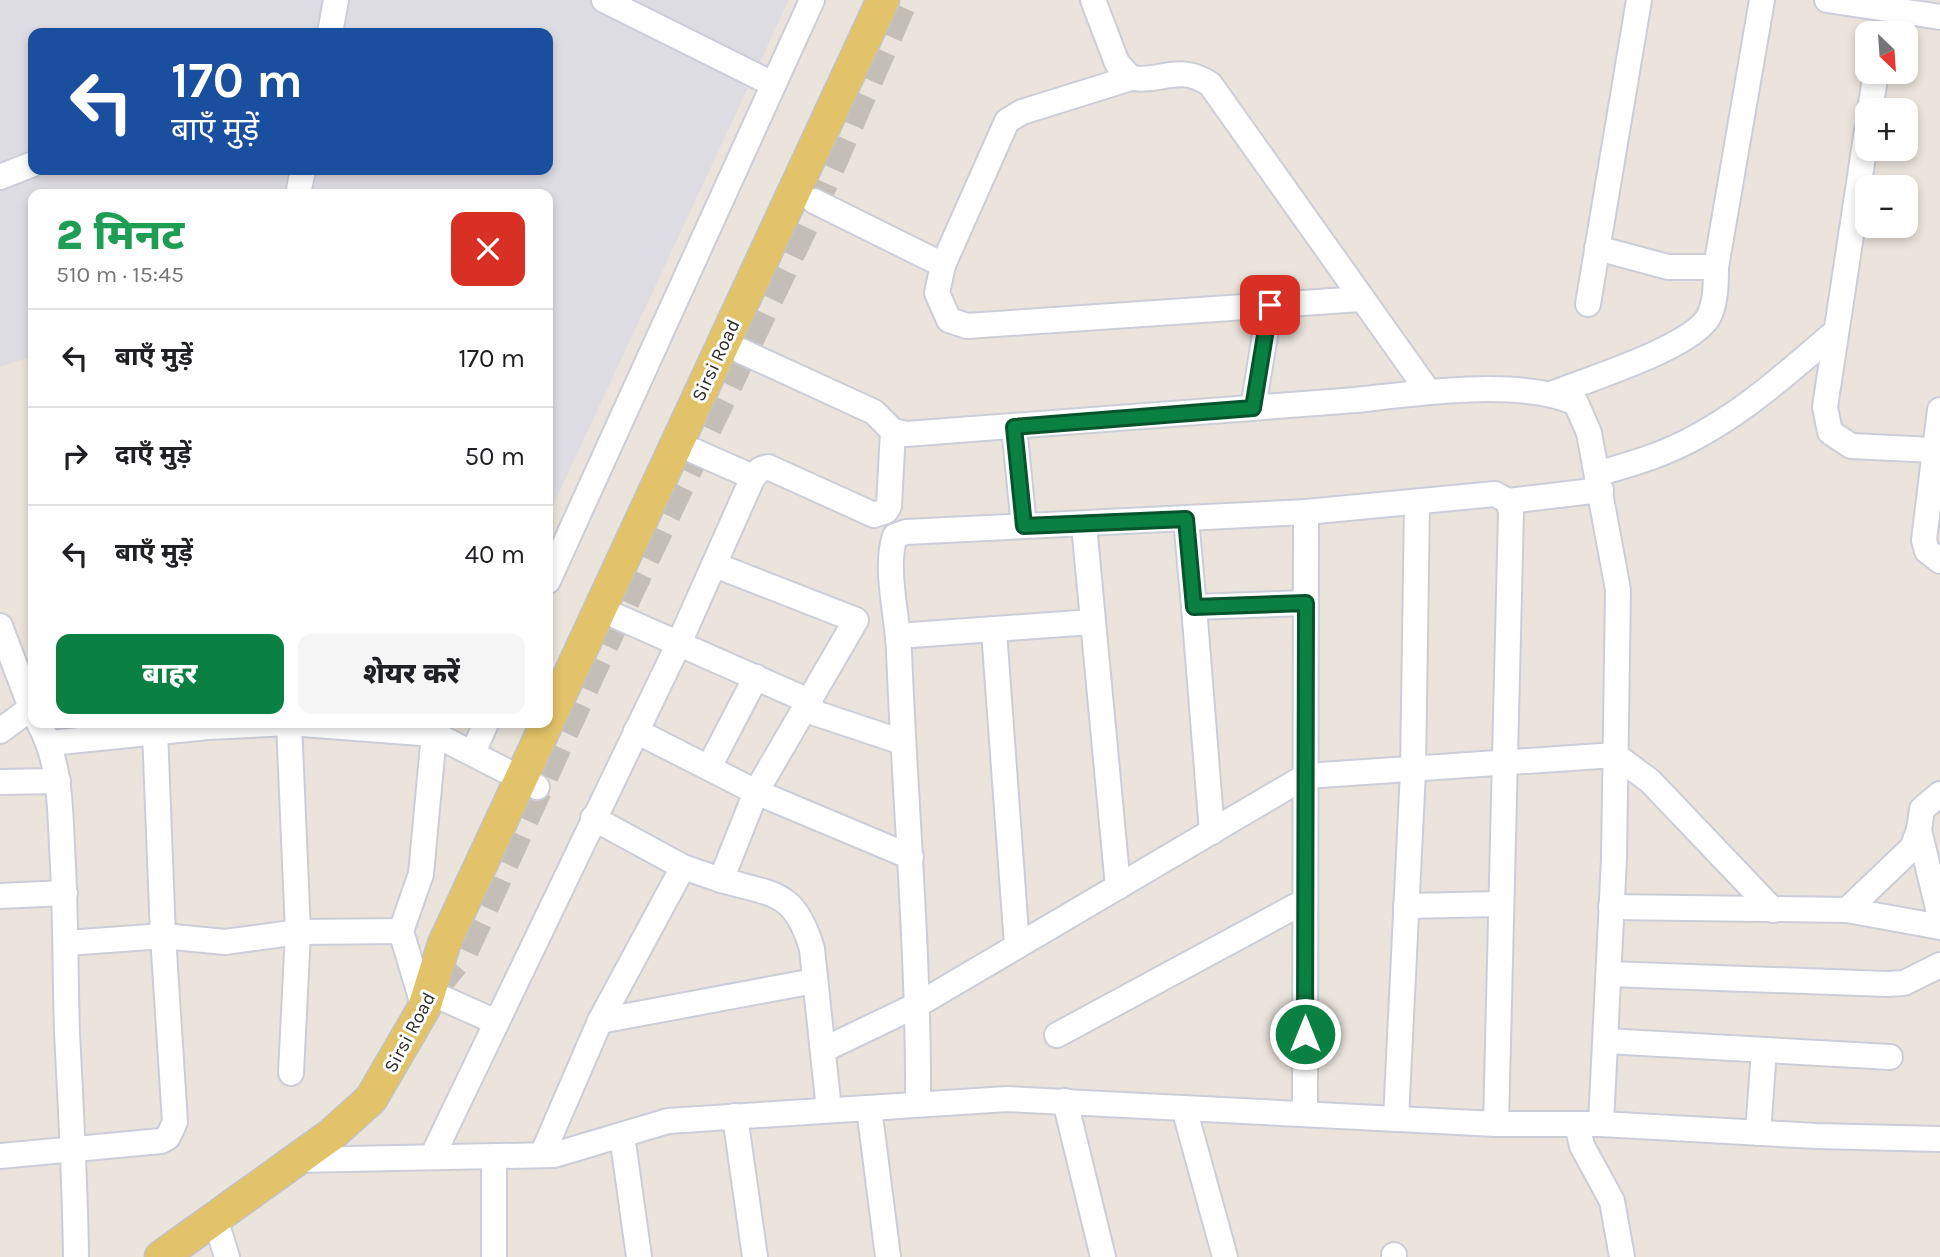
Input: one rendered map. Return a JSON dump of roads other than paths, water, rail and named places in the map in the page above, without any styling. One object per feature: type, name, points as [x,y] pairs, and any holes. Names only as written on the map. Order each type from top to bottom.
[{"type":"main road","name":"Sirsi Road","points":[[553,709],[883,0]]},
{"type":"main road","name":"Sirsi Road","points":[[161,1257],[296,1160],[371,1099],[429,996],[444,944],[530,783],[545,728]]},
{"type":"street","points":[[331,28],[336,0]]},
{"type":"street","points":[[604,0],[773,84]]},
{"type":"street","points":[[553,571],[812,0]]},
{"type":"street","points":[[1093,0],[1117,63],[1131,78]]},
{"type":"street","points":[[1588,303],[1639,0]]},
{"type":"street","points":[[1554,393],[1691,335],[1708,317],[1716,291],[1716,267],[1762,0]]},
{"type":"street","points":[[1827,0],[1885,14],[1940,18]]},
{"type":"street","points":[[1361,299],[967,326],[949,320],[940,305],[937,293],[943,265],[1007,121],[1022,112],[1131,78],[1180,73],[1196,75],[1210,84],[1428,391]]},
{"type":"street","points":[[1862,161],[1825,407],[1830,432],[1851,446],[1934,450]]},
{"type":"street","points":[[0,177],[28,166]]},
{"type":"street","points":[[814,201],[943,265]]},
{"type":"street","points":[[1597,248],[1668,267],[1716,267]]},
{"type":"street","points":[[1253,408],[1270,305]]},
{"type":"street","points":[[918,1104],[919,1004],[898,636],[890,550],[895,536],[906,532],[1306,512],[1417,504],[1495,494],[1508,501],[1599,482],[1686,442],[1760,396],[1835,332]]},
{"type":"street","points":[[741,351],[874,412],[893,431],[906,434],[1253,408],[1428,391],[1554,393],[1576,403],[1585,418],[1618,590],[1606,1041],[1582,1146],[1612,1201],[1622,1257]]},
{"type":"street","points":[[1940,410],[1924,540],[1927,551],[1940,561]]},
{"type":"street","points":[[1014,427],[1024,526]]},
{"type":"street","points":[[432,1157],[679,643],[753,477],[768,467],[874,515],[880,514],[889,506],[893,431]]},
{"type":"street","points":[[694,451],[753,477]]},
{"type":"street","points":[[1496,1124],[1511,512],[1508,501]]},
{"type":"street","points":[[1396,1119],[1413,771],[1417,504]]},
{"type":"street","points":[[1305,1114],[1306,512]]},
{"type":"street","points":[[1186,519],[1212,832]]},
{"type":"street","points":[[1084,525],[1118,887]]},
{"type":"street","points":[[715,565],[856,620],[756,792],[722,880]]},
{"type":"street","points":[[1194,607],[1306,603]]},
{"type":"street","points":[[616,616],[756,677],[808,706],[902,742]]},
{"type":"street","points":[[898,636],[1092,622]]},
{"type":"street","points":[[0,626],[28,697]]},
{"type":"street","points":[[994,631],[1017,946]]},
{"type":"street","points":[[709,767],[756,677]]},
{"type":"street","points":[[2,728],[28,724]]},
{"type":"street","points":[[40,728],[58,781],[67,943],[67,1032],[75,1148],[76,1257]]},
{"type":"street","points":[[116,728],[155,731],[182,728]]},
{"type":"street","points":[[289,728],[298,932],[292,1073]]},
{"type":"street","points":[[355,728],[434,734],[530,783]]},
{"type":"street","points":[[473,753],[484,728]]},
{"type":"street","points":[[0,1156],[161,1141],[173,1131],[175,1122],[163,936],[155,731]]},
{"type":"street","points":[[636,731],[756,792],[911,857]]},
{"type":"street","points":[[434,734],[421,874],[401,931],[429,996],[496,1022]]},
{"type":"street","points":[[823,1050],[919,1004],[1306,776],[1413,771],[1615,755],[1650,781],[1773,910]]},
{"type":"street","points":[[0,782],[58,781]]},
{"type":"street","points":[[1847,910],[1908,853],[1919,830],[1922,809],[1940,794]]},
{"type":"street","points":[[593,818],[683,867],[780,897],[795,908],[812,949],[829,1110]]},
{"type":"street","points":[[1919,830],[1940,916]]},
{"type":"street","points":[[542,1155],[600,1021],[683,867]]},
{"type":"street","points":[[0,896],[65,893]]},
{"type":"street","points":[[1057,1035],[1305,901]]},
{"type":"street","points":[[1406,906],[1501,904]]},
{"type":"street","points":[[1611,907],[1847,910],[1940,927]]},
{"type":"street","points":[[67,943],[163,936],[225,942],[298,932],[401,931]]},
{"type":"street","points":[[1609,974],[1887,984],[1904,983],[1940,965]]},
{"type":"street","points":[[600,1021],[814,981]]},
{"type":"street","points":[[1606,1041],[1890,1057]]},
{"type":"street","points":[[1758,1133],[1764,1050]]},
{"type":"street","points":[[296,1160],[554,1154],[668,1121],[1007,1099],[1496,1124],[1589,1124],[1940,1139]]},
{"type":"street","points":[[1065,1101],[1103,1257],[1096,1257]]},
{"type":"street","points":[[869,1108],[888,1257]]},
{"type":"street","points":[[1184,1108],[1225,1257]]},
{"type":"street","points":[[735,1116],[755,1257]]},
{"type":"street","points":[[622,1135],[639,1257]]},
{"type":"street","points":[[494,1156],[494,1257]]},
{"type":"street","points":[[215,1218],[227,1257]]},
{"type":"tunnel","points":[[433,987],[462,952],[599,652],[814,201],[902,0]]}]
